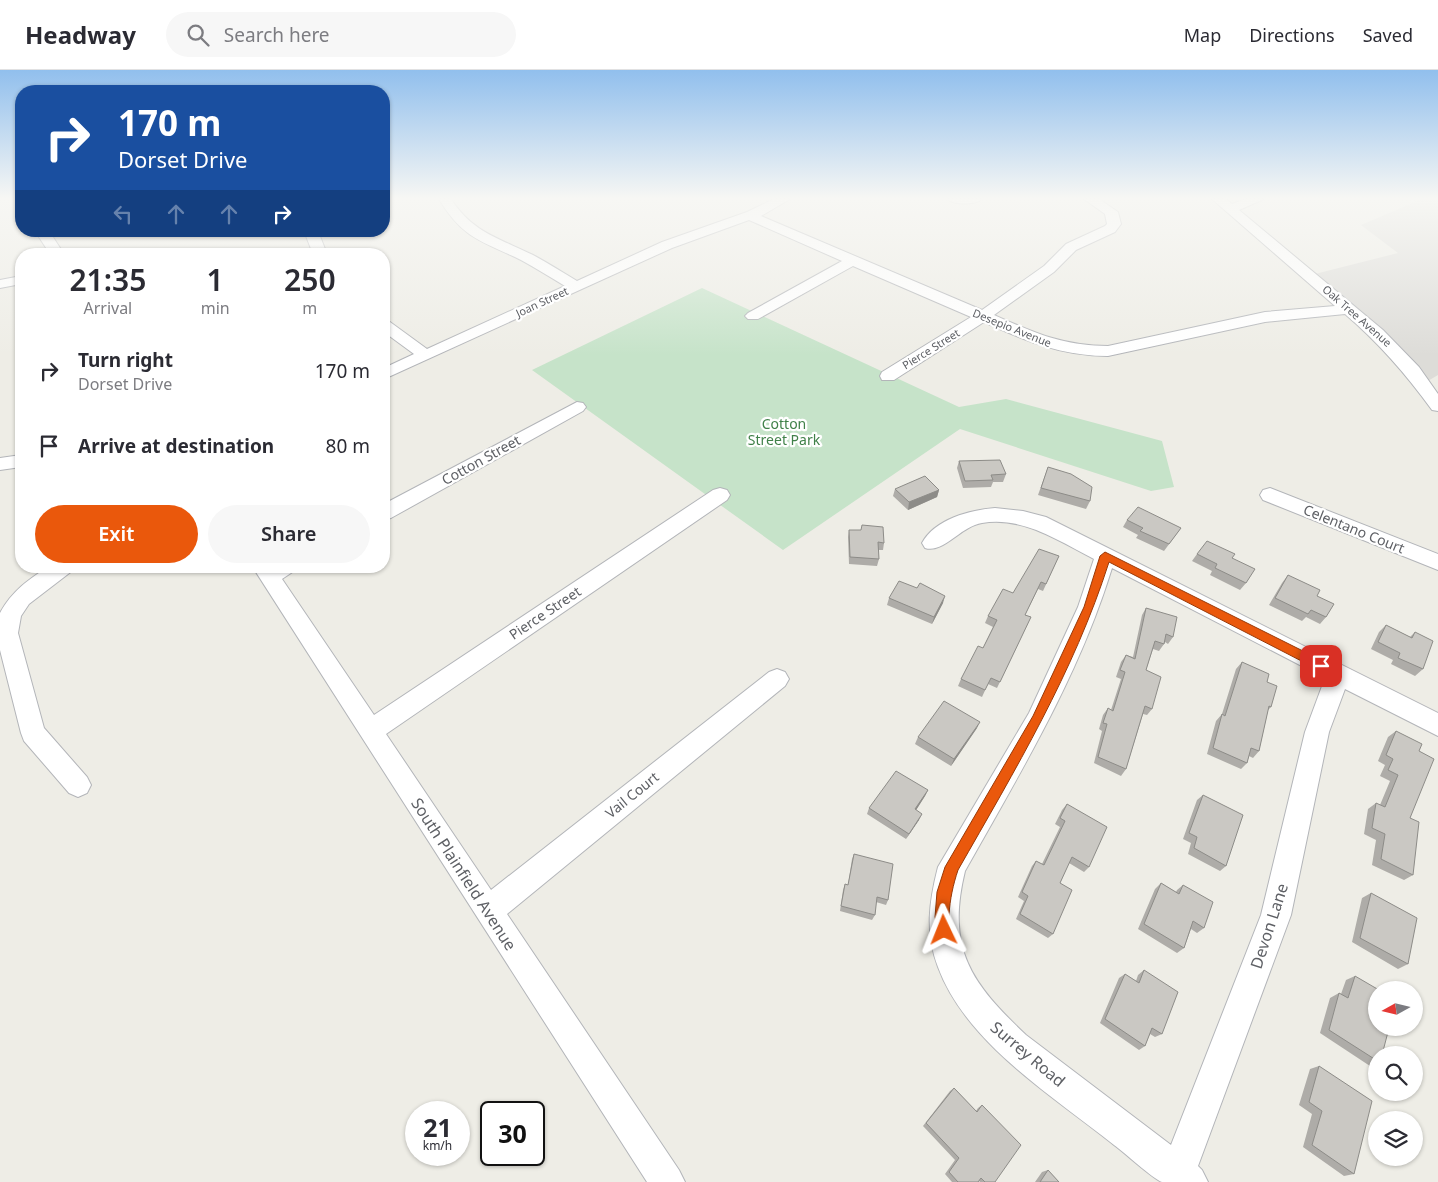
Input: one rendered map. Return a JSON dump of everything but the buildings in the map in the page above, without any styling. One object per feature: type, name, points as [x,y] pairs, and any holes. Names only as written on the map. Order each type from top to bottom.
[{"type":"street","points":[[512,251],[575,286]]},
{"type":"street","name":"Joan Street","points":[[390,371],[652,251]]},
{"type":"street","name":"Desepio Avenue","points":[[832,251],[1045,344],[1085,351],[1108,351],[1265,317],[1349,309]]},
{"type":"street","name":"Pierce Street","points":[[888,376],[982,316],[1050,268],[1067,251]]},
{"type":"street","name":"Oak Tree Avenue","points":[[1280,251],[1397,352],[1438,406]]},
{"type":"street","points":[[753,316],[853,260]]},
{"type":"street","points":[[0,284],[15,281]]},
{"type":"street","points":[[390,329],[425,355]]},
{"type":"street","name":"Cotton Street","points":[[390,510],[577,407]]},
{"type":"street","points":[[0,464],[15,462]]},
{"type":"street","name":"Pierce Street","points":[[370,731],[720,495]]},
{"type":"street","name":"Celentano Court","points":[[1270,495],[1438,562]]},
{"type":"street","points":[[932,543],[957,523],[985,515],[1003,515],[1039,522],[1438,725]]},
{"type":"street","name":"Surrey Road","points":[[1105,556],[1089,607],[1038,719],[952,867],[944,892],[942,917],[945,944],[954,971],[970,999],[990,1024],[1015,1046],[1184,1177]]},
{"type":"street","points":[[54,573],[38,583],[21,598],[10,615],[7,633],[33,733],[78,785]]},
{"type":"street","name":"South Plainfield Avenue","points":[[274,573],[370,731],[666,1181]]},
{"type":"street","name":"Devon Lane","points":[[1184,1177],[1276,915],[1306,788],[1317,732],[1338,674]]},
{"type":"street","name":"Vail Court","points":[[488,911],[777,679]]},
{"type":"shaded area","points":[[1395,251],[1438,251],[1438,375],[1426,382],[1311,275],[1398,253]]},
{"type":"green space","name":"Cotton Street Park","points":[[702,288],[959,407],[1006,399],[1162,441],[1174,487],[1151,491],[960,429],[783,550],[532,370]]},
{"type":"route","points":[[944,930],[942,917],[944,892],[952,867],[1038,719],[1089,607],[1105,556],[1321,666]]}]
